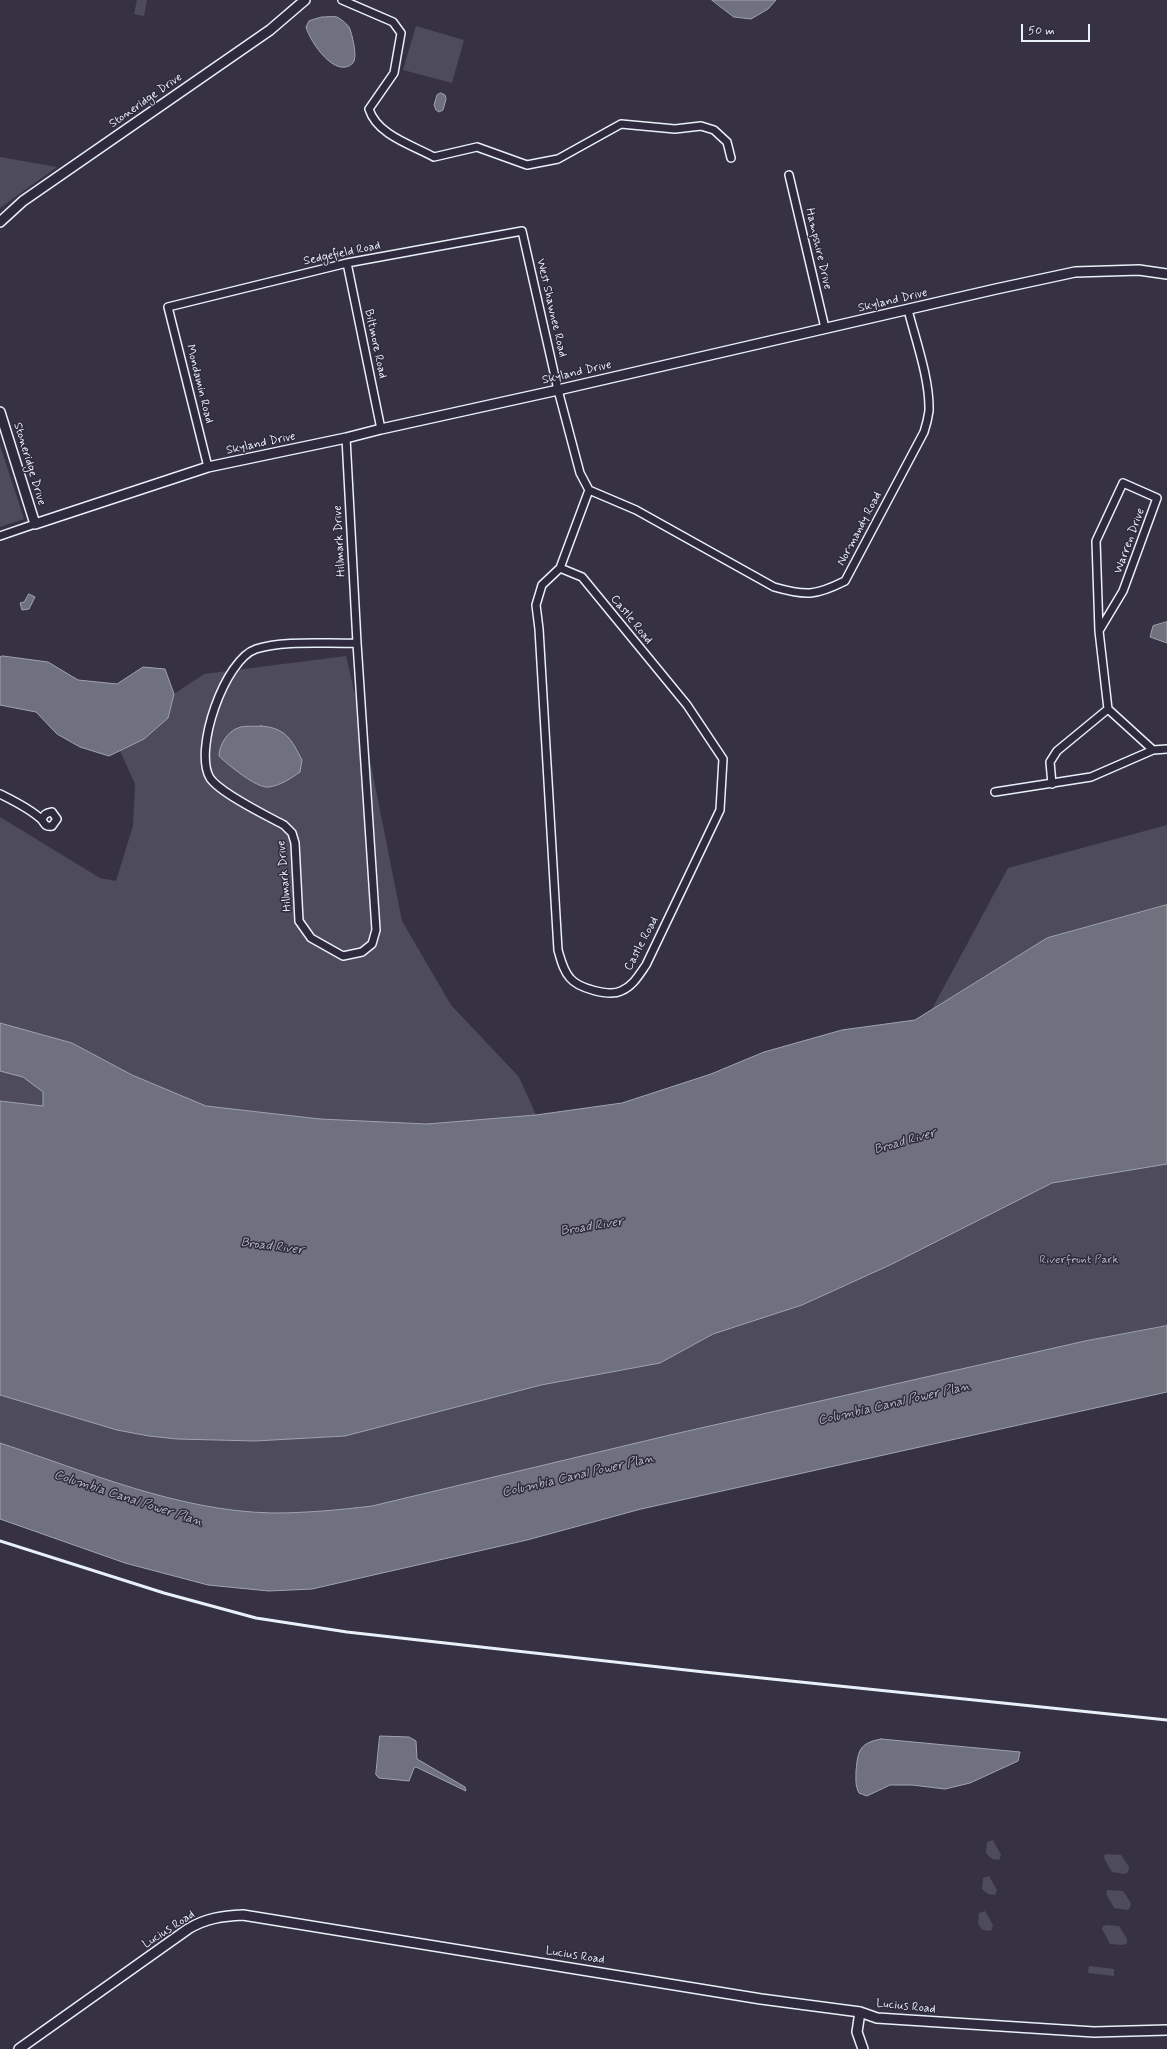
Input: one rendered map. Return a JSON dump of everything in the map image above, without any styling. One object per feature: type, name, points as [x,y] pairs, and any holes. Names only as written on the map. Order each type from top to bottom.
[{"type":"street","name":"Stoneridge Drive","points":[[0,222],[23,201],[270,30],[305,0]]},
{"type":"street","points":[[342,0],[393,22],[401,33],[394,73],[369,109],[372,120],[388,133],[434,157],[478,147],[527,165],[558,159],[621,124],[675,130],[701,126],[714,130],[727,142],[731,158]]},
{"type":"street","name":"Hampshire Drive","points":[[789,175],[824,328]]},
{"type":"street","name":"Sedgefield Road","points":[[168,307],[347,263],[522,231]]},
{"type":"street","name":"West Shawnee Road","points":[[522,231],[558,390]]},
{"type":"street","name":"Biltmore Road","points":[[347,263],[381,428]]},
{"type":"street","name":"Skyland Drive","points":[[0,536],[208,467],[346,438],[381,428],[558,390],[824,328],[1076,272],[1139,270],[1167,274]]},
{"type":"street","name":"Mondamin Road","points":[[168,307],[208,467]]},
{"type":"street","name":"Normandy Road","points":[[589,490],[636,510],[774,587],[799,594],[823,592],[845,581],[924,432],[929,413],[929,397],[908,310]]},
{"type":"street","points":[[558,390],[580,473],[589,490]]},
{"type":"street","name":"Stoneridge Drive","points":[[0,412],[35,524]]},
{"type":"street","name":"Hillmark Drive","points":[[346,438],[357,643],[376,930],[372,944],[362,952],[343,956],[310,938],[299,921],[295,843],[292,833],[284,825],[222,789],[210,779],[205,766],[205,751],[213,713],[225,682],[240,662],[255,649],[273,645],[357,643]]},
{"type":"street","name":"Warren Drive","points":[[1099,631],[1123,591],[1157,498],[1124,483],[1096,541],[1099,631],[1108,709]]},
{"type":"street","name":"Castle Road","points":[[560,568],[582,577],[687,705],[722,759],[720,810],[646,965],[633,983],[620,992],[604,992],[586,988],[570,979],[562,967],[558,950],[536,605],[542,585],[560,568],[589,490]]},
{"type":"street","points":[[1052,784],[1050,762],[1057,751],[1108,709],[1153,750]]},
{"type":"street","points":[[995,792],[1091,777],[1153,750],[1167,749]]},
{"type":"street","points":[[0,794],[22,805],[42,820]]},
{"type":"street","name":"Lucius Road","points":[[19,2049],[199,1922],[220,1916],[243,1915],[761,1999],[860,2012],[877,2018],[1060,2030],[1123,2032],[1167,2030]]},
{"type":"street","points":[[860,2012],[857,2032],[862,2049]]},
{"type":"green space","points":[[137,0],[147,0],[144,16],[134,14]]},
{"type":"green space","points":[[416,26],[464,40],[452,83],[403,70]]},
{"type":"green space","points":[[0,157],[57,167],[0,208]]},
{"type":"green space","points":[[0,445],[24,519],[0,527]]},
{"type":"green space","points":[[346,656],[369,755],[402,921],[451,1005],[519,1077],[536,1115],[427,1124],[320,1119],[206,1106],[132,1075],[72,1043],[0,1023],[0,817],[100,878],[116,881],[133,826],[135,784],[120,751],[144,739],[168,718],[174,694],[204,674]]},
{"type":"green space","points":[[1167,825],[1167,905],[1047,938],[932,1009],[1008,868]]},
{"type":"green space","points":[[0,1071],[23,1077],[43,1092],[43,1106],[0,1101]]},
{"type":"green space","name":"Riverfront Park","points":[[1167,1164],[1167,1326],[1085,1341],[670,1435],[372,1506],[347,1509],[272,1513],[202,1505],[134,1488],[0,1443],[0,1395],[117,1430],[149,1436],[177,1439],[255,1441],[345,1436],[541,1385],[660,1363],[713,1334],[802,1305],[890,1265],[1052,1183]]},
{"type":"green space","points":[[993,1840],[1001,1855],[999,1860],[992,1859],[986,1853],[987,1842]]},
{"type":"green space","points":[[1105,1854],[1121,1855],[1129,1867],[1128,1872],[1125,1874],[1112,1872],[1104,1858]]},
{"type":"green space","points":[[989,1876],[997,1890],[995,1895],[988,1894],[982,1889],[983,1878]]},
{"type":"green space","points":[[1107,1890],[1123,1891],[1131,1903],[1130,1908],[1127,1910],[1114,1908],[1106,1894]]},
{"type":"green space","points":[[985,1911],[993,1925],[991,1931],[983,1930],[978,1924],[979,1913]]},
{"type":"green space","points":[[1103,1926],[1119,1926],[1127,1939],[1127,1943],[1123,1945],[1110,1944],[1102,1929]]},
{"type":"green space","points":[[1089,1966],[1114,1969],[1114,1976],[1088,1973]]},
{"type":"water","points":[[712,0],[776,0],[768,9],[751,19],[734,17]]},
{"type":"water","points":[[322,17],[337,17],[349,27],[355,51],[353,63],[346,67],[339,67],[325,57],[318,49],[308,34],[306,27],[309,21]]},
{"type":"water","points":[[441,93],[445,95],[446,99],[443,110],[439,112],[436,110],[434,105],[437,95]]},
{"type":"water","points":[[29,594],[35,597],[29,609],[22,610],[20,603],[24,602]]},
{"type":"water","points":[[1167,622],[1167,643],[1150,637],[1153,626]]},
{"type":"water","points":[[3,656],[48,662],[78,680],[117,684],[143,667],[165,669],[174,694],[168,718],[144,739],[109,756],[80,747],[57,734],[36,712],[0,705],[0,657]]},
{"type":"water","points":[[261,726],[276,729],[287,736],[302,760],[300,772],[281,783],[269,787],[264,787],[250,780],[235,770],[219,756],[222,743],[231,732],[240,727]]},
{"type":"water","name":"Broad River","points":[[1167,905],[1167,1164],[1052,1183],[890,1265],[802,1305],[713,1334],[660,1363],[541,1385],[345,1436],[255,1441],[177,1439],[149,1436],[117,1430],[0,1395],[0,1101],[43,1106],[43,1092],[23,1077],[0,1071],[0,1023],[72,1043],[132,1075],[206,1106],[320,1119],[427,1124],[536,1115],[622,1103],[711,1074],[764,1052],[842,1030],[915,1020],[1047,938]]},
{"type":"water","name":"Columbia Canal Power Plan","points":[[1167,1326],[1167,1392],[641,1509],[527,1540],[312,1589],[269,1591],[208,1585],[125,1563],[0,1519],[0,1443],[134,1488],[168,1498],[202,1505],[237,1511],[272,1513],[347,1509],[372,1506],[670,1435],[1085,1341]]},
{"type":"water","points":[[380,1736],[409,1737],[416,1741],[417,1759],[465,1787],[466,1791],[416,1767],[414,1768],[409,1781],[379,1778],[376,1775]]},
{"type":"water","points":[[881,1739],[1020,1752],[1018,1761],[970,1783],[945,1789],[912,1785],[890,1785],[867,1796],[859,1793],[856,1782],[859,1753],[868,1743]]},
{"type":"railway","points":[[0,1541],[164,1593],[256,1618],[347,1632],[704,1672],[1167,1720]]}]
